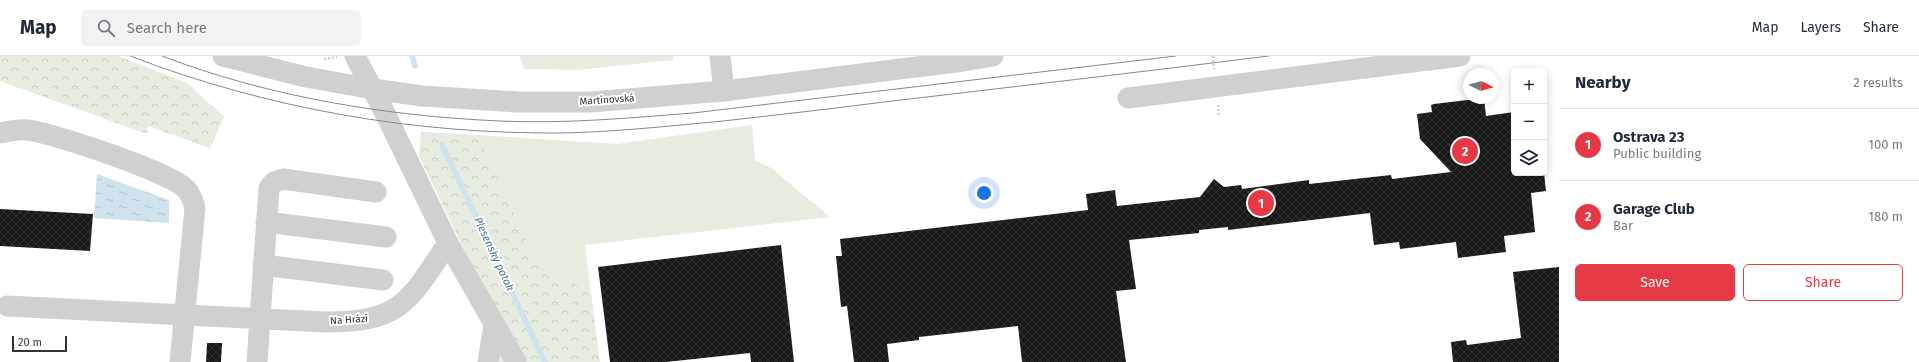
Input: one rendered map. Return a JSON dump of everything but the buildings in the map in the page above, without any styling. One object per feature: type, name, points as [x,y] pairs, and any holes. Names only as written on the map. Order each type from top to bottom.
[{"type":"street","name":"Martinovská","points":[[223,56],[306,77],[373,89],[422,96],[518,102],[592,102],[724,91],[993,56]]},
{"type":"street","points":[[720,56],[724,91]]},
{"type":"street","points":[[1128,98],[1460,56]]},
{"type":"street","points":[[355,58],[373,89],[448,243],[516,362]]},
{"type":"street","points":[[0,133],[28,130],[63,138],[166,176],[187,189],[193,199],[195,208],[186,315],[180,362]]},
{"type":"street","points":[[257,362],[269,188],[274,182],[283,179],[376,192]]},
{"type":"street","points":[[266,222],[386,237]]},
{"type":"street","name":"Na Hrázi","points":[[8,306],[345,322],[376,318],[392,311],[416,291],[448,243]]},
{"type":"street","points":[[263,265],[383,280]]},
{"type":"street","points":[[488,362],[494,325]]},
{"type":"path","points":[[317,60],[336,57],[355,58]]},
{"type":"green space","points":[[0,56],[118,56],[187,83],[224,117],[210,148],[148,126],[147,134],[0,81]]},
{"type":"green space","points":[[520,56],[673,56],[673,60],[577,70],[524,69]]},
{"type":"green space","points":[[752,125],[755,160],[771,168],[830,217],[585,245],[591,293],[536,262],[478,135],[617,144]]},
{"type":"green space","points":[[421,132],[478,135],[536,262],[591,293],[600,362],[492,362],[502,328],[419,156]]},
{"type":"water","points":[[97,174],[169,200],[169,223],[94,218]]},
{"type":"waterway","name":"Plesenský potok","points":[[412,56],[415,66]]},
{"type":"waterway","name":"Plesenský potok","points":[[442,145],[545,362]]},
{"type":"tram line","points":[[130,56],[182,75],[235,91],[342,115],[451,129],[561,133],[622,130],[723,121],[1269,56]]},
{"type":"tram line","points":[[162,56],[244,83],[328,102],[414,114],[524,122],[596,120],[693,113],[1176,56]]},
{"type":"place","name":"Garage Club","points":[[1465,151]]},
{"type":"place","name":"Ostrava 23","points":[[1261,203]]}]
